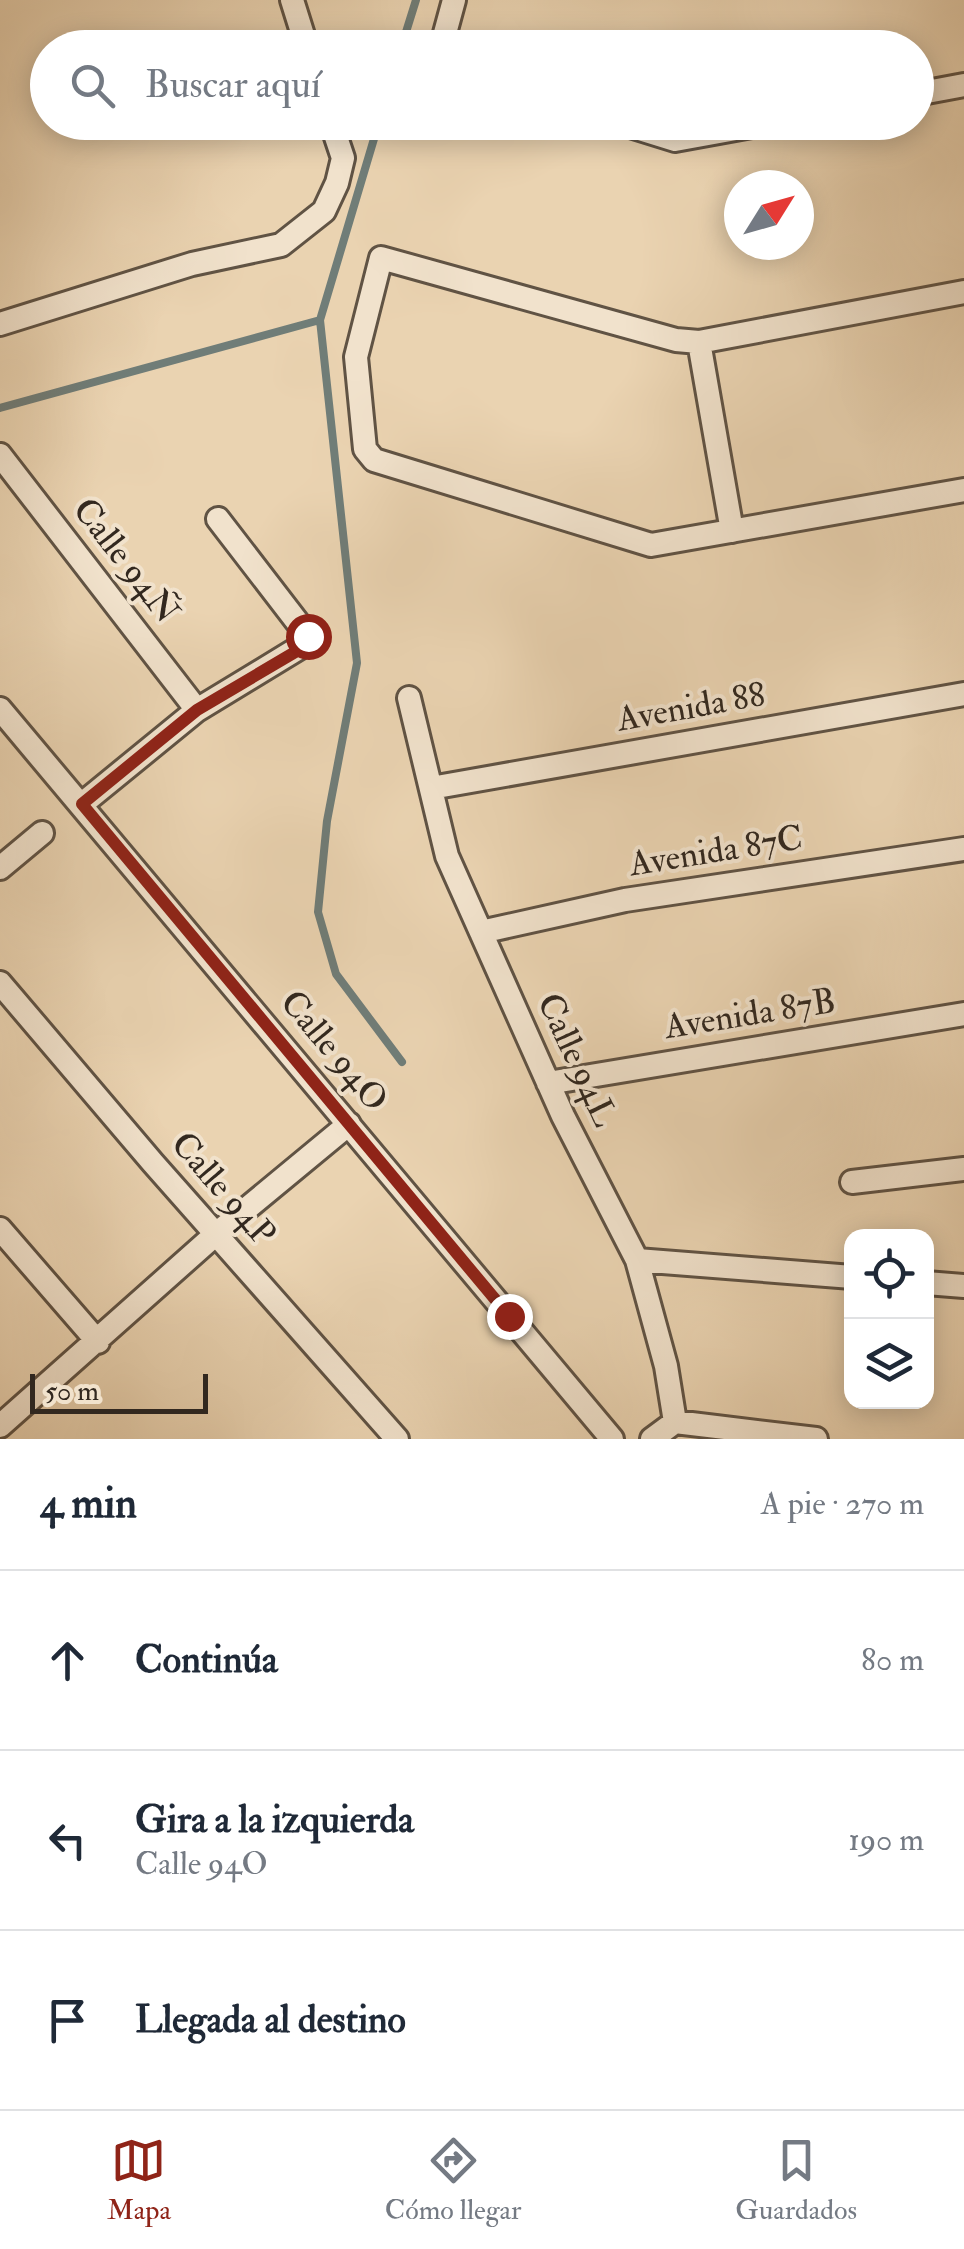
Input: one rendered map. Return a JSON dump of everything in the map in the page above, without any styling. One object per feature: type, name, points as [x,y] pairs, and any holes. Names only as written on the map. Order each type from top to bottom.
[{"type":"street","points":[[292,0],[301,30]]},
{"type":"street","points":[[446,30],[454,0]]},
{"type":"street","points":[[934,91],[964,85]]},
{"type":"street","points":[[0,324],[192,264],[281,245],[324,211],[343,158],[337,140]]},
{"type":"street","points":[[964,292],[698,342],[676,340],[381,258],[356,357],[365,449],[374,460],[651,545],[964,490]]},
{"type":"street","points":[[698,342],[732,531]]},
{"type":"street","name":"Calle 94Ñ","points":[[0,455],[197,710]]},
{"type":"street","points":[[82,804],[197,710],[302,648],[308,636],[218,518]]},
{"type":"street","name":"Avenida 88","points":[[431,788],[964,694]]},
{"type":"street","name":"Calle 94L","points":[[409,698],[447,856],[548,1084],[637,1260],[666,1366],[676,1422]]},
{"type":"street","name":"Calle 94O","points":[[0,708],[612,1439]]},
{"type":"street","points":[[0,868],[42,832]]},
{"type":"street","name":"Avenida 87C","points":[[481,932],[625,900],[964,849]]},
{"type":"street","name":"Calle 94P","points":[[0,982],[396,1439]]},
{"type":"street","name":"Avenida 87B","points":[[548,1084],[964,1014]]},
{"type":"street","points":[[0,1426],[216,1234],[350,1124]]},
{"type":"street","points":[[852,1182],[964,1169]]},
{"type":"street","points":[[0,1229],[98,1342]]},
{"type":"street","points":[[637,1260],[844,1276]]},
{"type":"street","points":[[934,1284],[964,1286]]},
{"type":"street","points":[[652,1439],[676,1422],[816,1439]]},
{"type":"waterway","points":[[407,30],[416,0]]},
{"type":"waterway","points":[[374,140],[320,320],[357,663],[327,821],[318,912],[336,974],[402,1062]]},
{"type":"waterway","points":[[0,408],[320,320]]},
{"type":"route","points":[[308,636],[302,648],[197,710],[82,804],[509,1316]]}]
